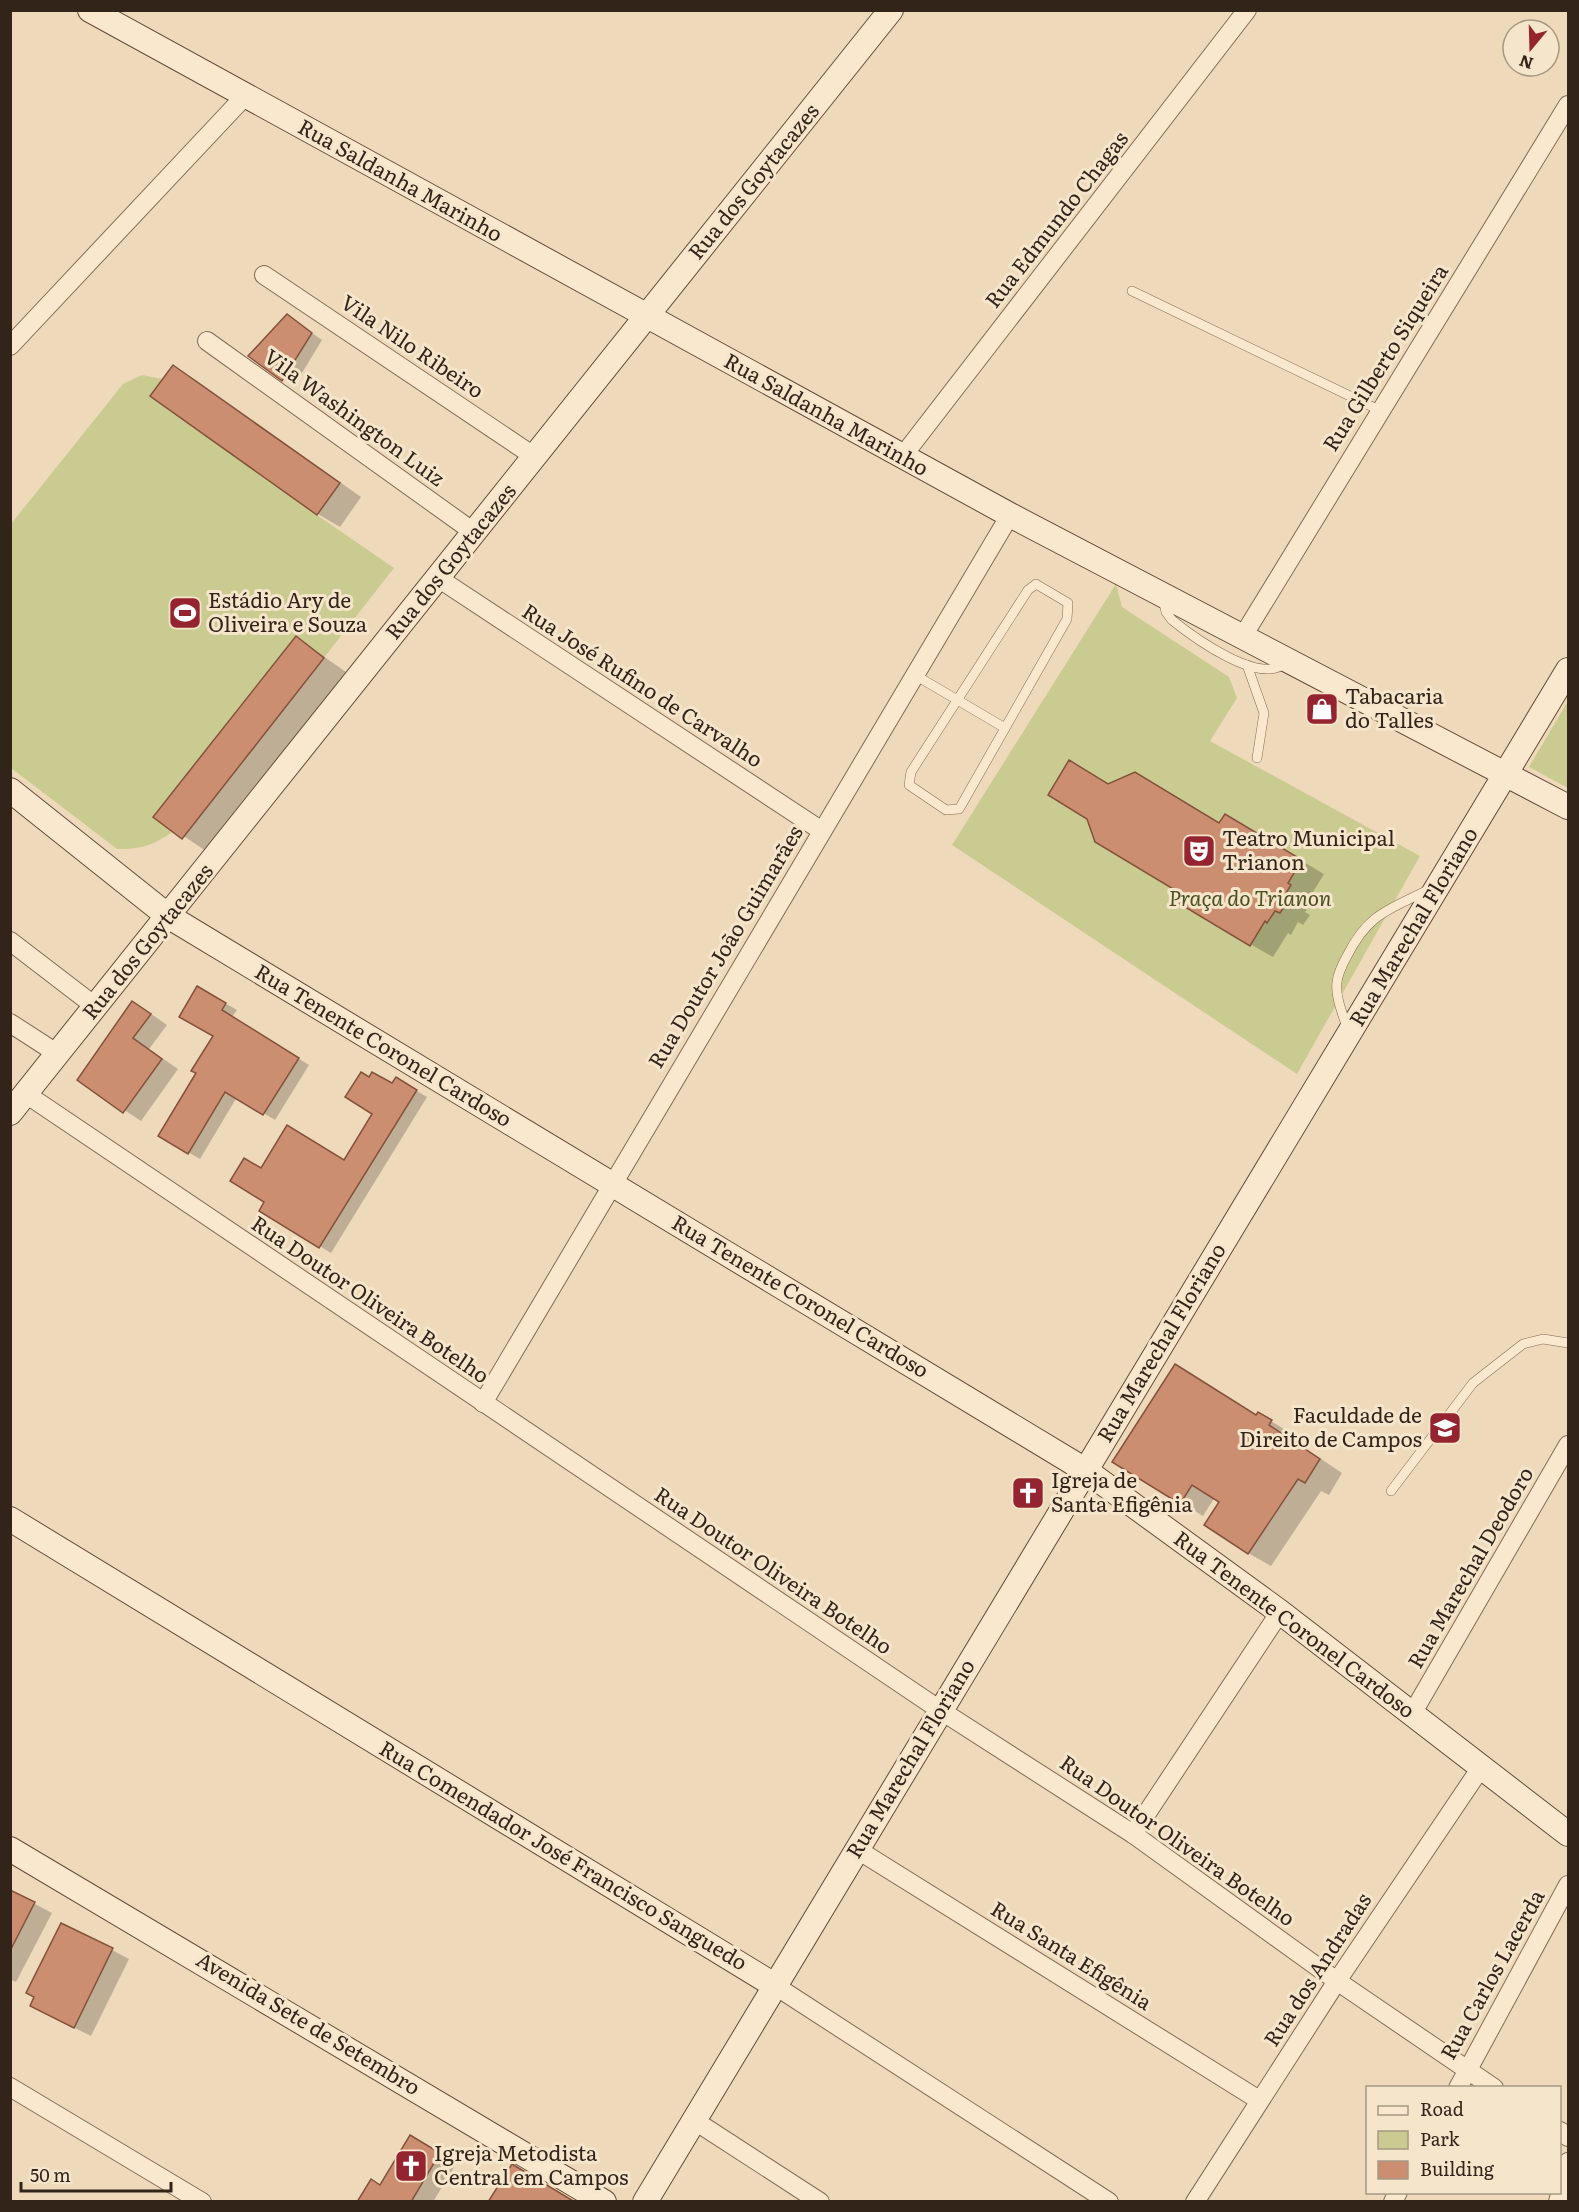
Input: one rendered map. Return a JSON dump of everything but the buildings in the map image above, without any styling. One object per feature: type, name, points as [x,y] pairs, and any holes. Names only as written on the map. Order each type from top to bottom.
[{"type":"main road","name":"Rua Saldanha Marinho","points":[[90,10],[902,457],[1569,807]]},
{"type":"main road","name":"Rua dos Goytacazes","points":[[10,1113],[891,10]]},
{"type":"main road","name":"Rua Marechal Floriano","points":[[645,2202],[692,2119],[858,1850],[940,1710],[1569,670]]},
{"type":"main road","name":"Rua Tenente Coronel Cardoso","points":[[10,790],[168,916],[1085,1470],[1280,1612],[1569,1834]]},
{"type":"main road","name":"Rua Comendador José Francisco Sanguedo","points":[[10,1519],[774,1985]]},
{"type":"main road","name":"Avenida Sete de Setembro","points":[[10,1849],[604,2202]]},
{"type":"street","name":"Rua Edmundo Chagas","points":[[902,457],[1247,10]]},
{"type":"street","points":[[11,344],[245,96]]},
{"type":"street","name":"Rua Gilberto Siqueira","points":[[1243,636],[1379,410],[1569,105]]},
{"type":"street","name":"Vila Nilo Ribeiro","points":[[264,275],[535,457]]},
{"type":"street","name":"Vila Washington Luiz","points":[[207,341],[475,533]]},
{"type":"street","name":"Rua Doutor João Guimarães","points":[[483,1403],[1010,515]]},
{"type":"street","name":"Rua José Rufino de Carvalho","points":[[438,578],[822,831]]},
{"type":"street","points":[[10,941],[96,1007]]},
{"type":"street","points":[[10,1023],[58,1054]]},
{"type":"street","name":"Rua Doutor Oliveira Botelho","points":[[26,1094],[940,1710],[1133,1834],[1337,1981],[1491,2086]]},
{"type":"street","name":"Rua Marechal Deodoro","points":[[1412,1714],[1569,1445]]},
{"type":"street","points":[[1133,1834],[1280,1612]]},
{"type":"street","name":"Rua dos Andradas","points":[[1195,2202],[1337,1981],[1482,1766]]},
{"type":"street","name":"Rua Santa Efigênia","points":[[858,1850],[1259,2100]]},
{"type":"street","name":"Rua Carlos Lacerda","points":[[1459,2086],[1569,1885]]},
{"type":"street","name":"Rua Comendador José Francisco Sanguedo","points":[[774,1985],[1109,2202]]},
{"type":"street","points":[[10,2087],[197,2200]]},
{"type":"street","points":[[692,2119],[819,2202]]},
{"type":"street","points":[[1561,2191],[1569,2162]]},
{"type":"lane","points":[[1132,291],[1379,410]]},
{"type":"lane","points":[[1042,585],[1068,603],[1067,619],[1005,728],[958,809],[946,810],[913,789],[908,779],[1032,586],[1042,585]]},
{"type":"lane","points":[[1163,594],[1166,612],[1172,620],[1229,658],[1247,665],[1274,669],[1289,659]]},
{"type":"lane","points":[[1247,665],[1264,713],[1257,758]]},
{"type":"lane","points":[[915,675],[1005,728]]},
{"type":"lane","points":[[1348,1035],[1337,983],[1339,971],[1358,934],[1369,922],[1383,913],[1439,885]]},
{"type":"lane","points":[[1391,1491],[1473,1383],[1523,1344],[1543,1339],[1569,1343]]},
{"type":"green space","name":"Estádio Ary de Oliveira e Souza","points":[[173,365],[340,483],[317,515],[394,568],[182,839],[172,832],[146,846],[117,849],[11,768],[11,524],[123,384],[142,375],[162,379]]},
{"type":"green space","name":"Praça do Trianon","points":[[1116,584],[1122,607],[1229,677],[1237,698],[1210,741],[1420,856],[1297,1074],[952,845]]},
{"type":"green space","points":[[1568,701],[1568,788],[1529,767]]},
{"type":"place","name":"Estádio Ary de Oliveira e Souza","points":[[185,613]]},
{"type":"place","name":"Tabacaria do Talles","points":[[1322,709]]},
{"type":"place","name":"Teatro Municipal Trianon","points":[[1199,851]]},
{"type":"place","name":"Faculdade de Direito de Campos","points":[[1445,1428]]},
{"type":"place","name":"Igreja de Santa Efigênia","points":[[1028,1493]]},
{"type":"place","name":"Igreja Metodista Central em Campos","points":[[411,2166]]}]
